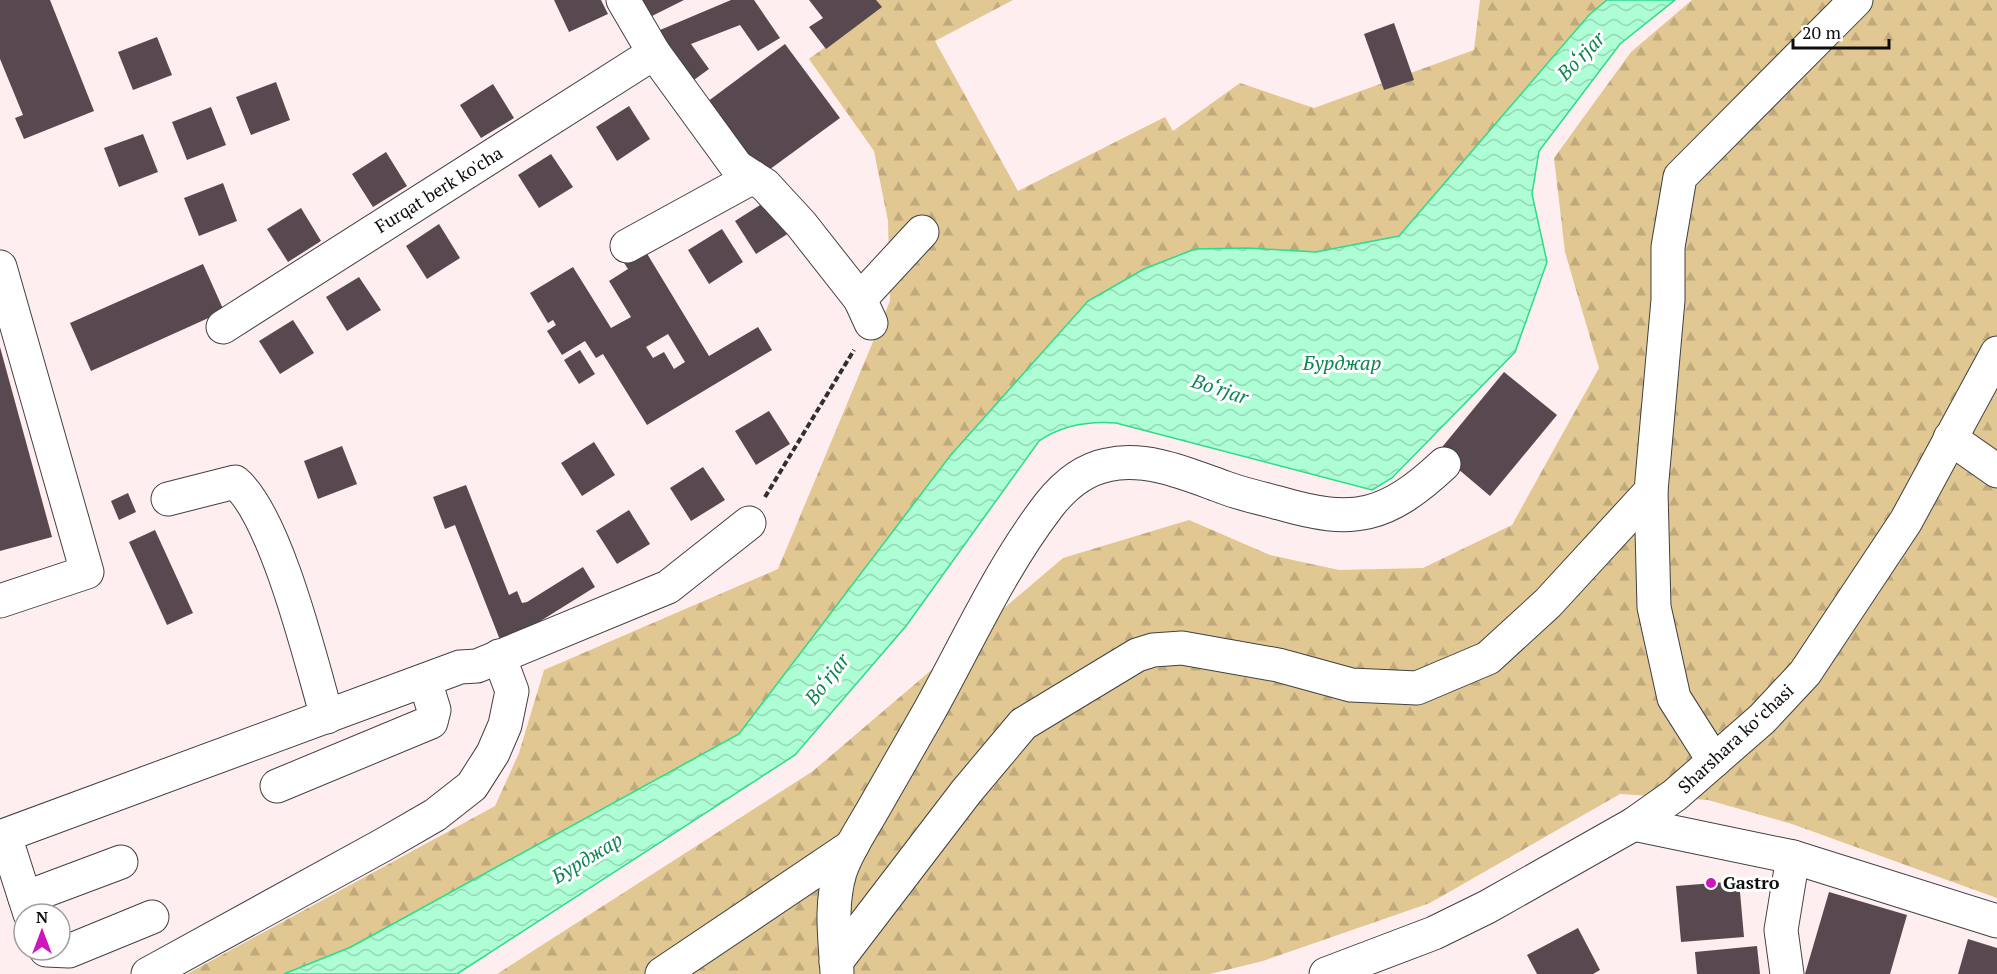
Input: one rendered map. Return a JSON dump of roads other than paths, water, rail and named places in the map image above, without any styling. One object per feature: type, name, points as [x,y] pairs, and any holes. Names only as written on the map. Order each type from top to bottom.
[{"type":"street","points":[[623,0],[654,53],[737,167],[765,185],[801,224],[866,311],[922,232]]},
{"type":"street","points":[[1714,762],[1674,698],[1654,607],[1651,491],[1668,300],[1668,247],[1680,177],[1856,0]]},
{"type":"street","name":"Furqat berk ko'cha","points":[[223,327],[654,53]]},
{"type":"street","points":[[627,246],[753,177]]},
{"type":"street","points":[[0,267],[87,572],[0,601]]},
{"type":"street","name":"Sharshara koʻchasi","points":[[1326,974],[1434,933],[1466,918],[1634,825],[1675,795],[1762,719],[1805,673],[1905,521],[1950,438],[1992,368]]},
{"type":"street","points":[[1950,438],[1997,471]]},
{"type":"street","points":[[836,968],[833,909],[838,881],[852,846],[938,696],[1005,570],[1050,505],[1082,474],[1109,464],[1144,464],[1186,473],[1223,487],[1314,513],[1343,516],[1370,513],[1401,500],[1444,464]]},
{"type":"street","points":[[168,499],[235,482],[247,492],[270,537],[296,611],[327,717]]},
{"type":"street","points":[[836,968],[952,811],[1023,724],[1105,672],[1137,655],[1153,650],[1182,648],[1278,665],[1351,685],[1417,688],[1488,658],[1548,603],[1651,491]]},
{"type":"street","points":[[27,902],[2,836],[499,656],[668,587],[749,523]]},
{"type":"street","points":[[148,974],[394,839],[435,815],[472,786],[493,753],[512,691],[499,656]]},
{"type":"street","points":[[277,786],[431,722],[434,710],[425,681]]},
{"type":"street","points":[[1634,825],[1793,857],[1997,921]]},
{"type":"street","points":[[662,974],[852,846]]},
{"type":"street","points":[[1787,974],[1781,930],[1793,857]]},
{"type":"street","points":[[36,902],[121,862]]},
{"type":"street","points":[[72,950],[152,917]]},
{"type":"water","name":"Бурджар","points":[[1607,0],[1675,0],[1620,44],[1539,151],[1532,194],[1547,262],[1515,352],[1392,478],[1372,490],[1116,423],[1086,424],[1057,431],[1039,441],[906,626],[795,755],[457,974],[284,974],[351,947],[739,734],[950,456],[1088,301],[1144,269],[1195,249],[1248,248],[1316,252],[1399,236],[1589,15]]},
{"type":"place","name":"Gastro","points":[[1711,883]]},
{"type":"water label","name":"Bo‘rjar","points":[[1581,56]]},
{"type":"water label","name":"Bo‘rjar","points":[[1220,389]]},
{"type":"water label","name":"Bo‘rjar","points":[[827,679]]}]
